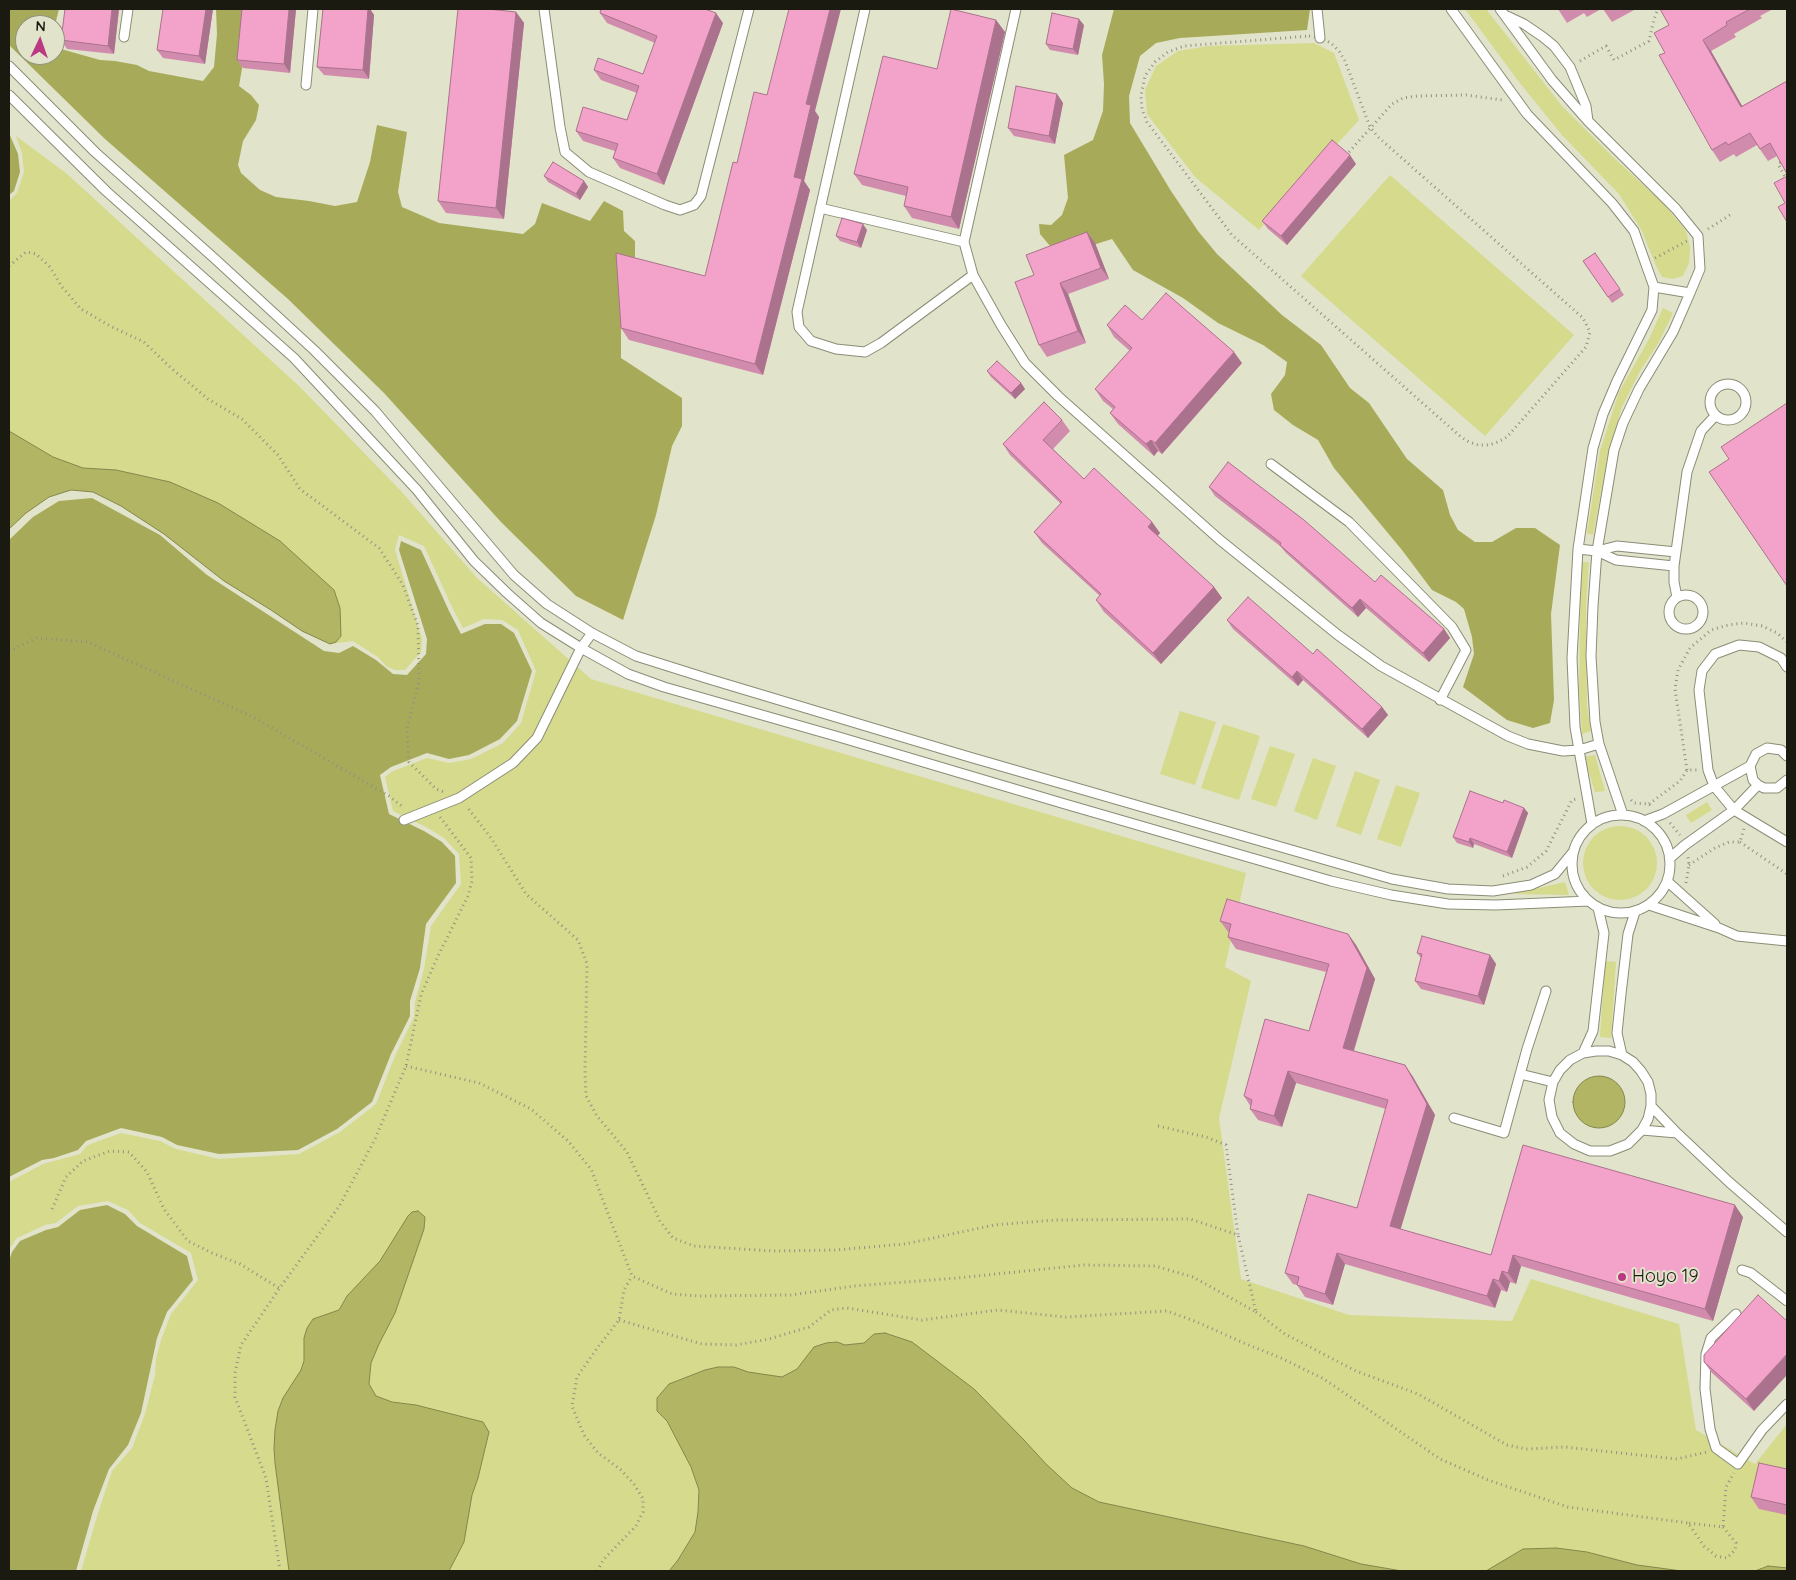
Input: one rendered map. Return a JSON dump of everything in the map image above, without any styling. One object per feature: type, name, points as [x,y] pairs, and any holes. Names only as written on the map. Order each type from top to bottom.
[{"type":"lane","points":[[124,37],[128,9]]},
{"type":"lane","points":[[306,85],[313,9]]},
{"type":"lane","points":[[544,9],[565,152],[590,172],[665,206],[680,210],[694,205],[701,196],[749,9]]},
{"type":"lane","points":[[865,9],[797,312],[799,327],[811,341],[836,349],[865,352],[881,343],[974,276]]},
{"type":"lane","points":[[1016,9],[964,242],[974,276],[1025,363],[1058,396],[1220,540],[1338,635],[1380,666],[1508,736],[1528,744],[1563,751],[1579,750],[1599,744]]},
{"type":"lane","points":[[1317,9],[1320,38]]},
{"type":"lane","points":[[1451,9],[1526,114],[1612,203],[1634,231],[1654,287],[1652,310],[1617,381],[1603,414],[1593,448],[1578,549],[1572,658],[1575,727],[1592,824]]},
{"type":"lane","points":[[1503,12],[1524,24],[1554,46],[1570,67],[1586,106],[1588,121]]},
{"type":"lane","points":[[1503,12],[1552,80],[1588,121],[1676,209],[1698,236],[1700,269],[1674,332],[1639,389],[1623,423],[1614,450],[1597,551],[1592,656],[1595,722],[1599,744],[1623,815]]},
{"type":"lane","points":[[9,66],[95,152],[214,258],[328,364],[374,411],[514,575],[548,604],[592,633],[636,656],[966,756],[1392,879],[1448,889],[1493,891],[1531,885],[1555,874],[1573,852],[1584,832],[1592,824],[1612,815],[1623,815],[1644,821],[1662,836],[1670,858],[1668,882],[1663,891],[1648,905],[1635,912],[1616,913],[1598,908],[1580,891],[1574,879],[1572,866],[1573,852]]},
{"type":"lane","points":[[9,95],[106,191],[294,358],[416,490],[474,561],[507,593],[541,623],[580,648],[628,674],[664,687],[1331,880],[1391,895],[1448,904],[1496,905],[1589,901]]},
{"type":"lane","points":[[820,208],[964,242]]},
{"type":"lane","points":[[1654,287],[1690,293]]},
{"type":"lane","points":[[1727,384],[1741,389],[1746,400],[1746,406],[1742,415],[1728,421],[1721,420],[1715,416],[1711,410],[1709,400],[1716,388],[1727,384]]},
{"type":"lane","points":[[1677,597],[1674,582],[1674,566],[1688,472],[1701,431],[1715,416]]},
{"type":"lane","points":[[1271,464],[1349,522],[1452,627],[1466,650],[1440,700]]},
{"type":"lane","points":[[1597,551],[1617,546],[1676,552]]},
{"type":"lane","points":[[1578,549],[1597,551],[1616,560],[1674,566]]},
{"type":"lane","points":[[404,820],[459,798],[513,763],[537,738],[580,648],[592,633]]},
{"type":"lane","points":[[1787,667],[1781,658],[1759,647],[1739,645],[1715,654],[1702,670],[1698,690],[1708,770],[1714,786],[1734,810],[1787,842]]},
{"type":"lane","points":[[1787,756],[1781,750],[1768,748],[1756,754],[1750,766],[1750,773],[1758,785],[1764,788],[1777,788],[1787,780]]},
{"type":"lane","points":[[1644,821],[1663,814],[1750,766]]},
{"type":"lane","points":[[1670,858],[1734,810],[1758,785]]},
{"type":"lane","points":[[1668,882],[1719,928]]},
{"type":"lane","points":[[1648,905],[1719,928],[1737,936],[1787,941]]},
{"type":"lane","points":[[1583,1053],[1593,1031],[1604,933],[1598,908]]},
{"type":"lane","points":[[1622,1055],[1617,1033],[1628,934],[1635,912]]},
{"type":"lane","points":[[1454,1118],[1504,1133],[1546,991]]},
{"type":"lane","points":[[1596,1050],[1610,1051],[1622,1055],[1633,1062],[1648,1082],[1651,1106],[1648,1119],[1642,1130],[1628,1144],[1610,1151],[1590,1151],[1574,1144],[1560,1133],[1552,1117],[1549,1100],[1553,1082],[1560,1070],[1570,1060],[1583,1053],[1596,1050]]},
{"type":"lane","points":[[1520,1074],[1553,1082]]},
{"type":"lane","points":[[1651,1106],[1729,1182],[1787,1232]]},
{"type":"lane","points":[[1642,1130],[1677,1133]]},
{"type":"lane","points":[[1742,1270],[1751,1273],[1787,1301]]},
{"type":"lane","points":[[1736,1314],[1712,1338],[1706,1354],[1704,1371],[1705,1389],[1710,1428],[1716,1448],[1738,1464],[1762,1430],[1787,1404]]},
{"type":"path","points":[[1584,59],[1606,46],[1614,60],[1649,41],[1658,9]]},
{"type":"path","points":[[1309,36],[1320,38],[1335,47],[1345,61],[1370,127],[1378,137],[1583,318],[1590,332],[1586,347],[1506,437],[1498,442],[1478,445],[1461,437],[1232,236],[1147,122],[1142,109],[1141,96],[1145,76],[1155,62],[1168,52],[1184,46],[1309,36]]},
{"type":"path","points":[[1349,152],[1392,104],[1403,98],[1466,95],[1518,103]]},
{"type":"path","points":[[1787,158],[1778,164],[1787,181]]},
{"type":"path","points":[[9,266],[26,252],[36,254],[50,267],[62,287],[81,309],[112,327],[144,342],[171,368],[208,398],[242,419],[278,455],[300,488],[379,548],[402,585],[418,626],[419,682],[407,728],[409,762],[436,789],[459,798],[491,838],[526,894],[578,940],[587,964],[586,1096],[597,1116],[627,1152],[660,1221],[673,1238],[694,1246],[774,1251],[835,1250],[905,1244],[994,1225],[1056,1220],[1180,1219],[1190,1219],[1238,1235]]},
{"type":"path","points":[[9,651],[37,638],[88,642],[253,717],[389,796],[414,816]]},
{"type":"path","points":[[1649,804],[1680,781],[1687,770],[1708,770]]},
{"type":"path","points":[[1616,793],[1622,791],[1634,803],[1649,804],[1663,814],[1679,831],[1685,845],[1689,865],[1687,880],[1681,894]]},
{"type":"path","points":[[1500,877],[1526,867],[1546,851],[1572,800],[1587,798]]},
{"type":"path","points":[[280,1571],[266,1478],[235,1397],[235,1373],[241,1345],[340,1205],[375,1139],[406,1066],[421,995],[468,896],[472,881],[471,858],[433,808]]},
{"type":"path","points":[[1740,842],[1746,818]]},
{"type":"path","points":[[1689,865],[1714,848],[1729,842],[1740,842],[1787,874]]},
{"type":"path","points":[[406,1066],[479,1083],[531,1109],[568,1141],[591,1169],[632,1276],[672,1294],[699,1296],[791,1295],[854,1286],[1084,1265],[1155,1266],[1193,1277],[1256,1312],[1286,1334],[1347,1366],[1418,1394],[1507,1445],[1526,1449],[1564,1446],[1676,1459],[1708,1452],[1716,1455]]},
{"type":"path","points":[[1158,1126],[1206,1137],[1226,1145],[1238,1235],[1256,1312]]},
{"type":"path","points":[[52,1209],[66,1177],[82,1161],[110,1151],[129,1152],[147,1172],[164,1210],[188,1240],[212,1253],[240,1264],[279,1289]]},
{"type":"path","points":[[597,1571],[604,1559],[636,1526],[643,1512],[643,1499],[634,1484],[620,1469],[598,1453],[584,1435],[572,1406],[577,1378],[618,1320],[624,1290],[632,1276]]},
{"type":"path","points":[[618,1320],[702,1344],[736,1346],[769,1339],[808,1327],[831,1310],[847,1308],[922,1320],[998,1310],[1066,1317],[1167,1311],[1281,1358],[1324,1379],[1440,1459],[1488,1480],[1568,1507],[1723,1526]]},
{"type":"path","points":[[1688,1522],[1704,1546],[1716,1556],[1726,1558],[1735,1550],[1736,1543],[1723,1526],[1726,1488],[1738,1464]]},
{"type":"shaded area","points":[[9,9],[59,9],[58,15],[15,15],[15,51],[9,45]]},
{"type":"shaded area","points":[[216,9],[252,9],[239,86],[251,95],[259,105],[256,120],[243,141],[238,165],[241,173],[260,190],[276,197],[335,206],[357,202],[370,162],[377,125],[407,132],[398,192],[402,207],[439,223],[523,234],[535,224],[542,203],[590,221],[604,201],[623,211],[624,231],[635,241],[635,257],[621,261],[621,358],[682,398],[682,426],[672,446],[656,515],[623,620],[576,596],[501,522],[384,393],[288,299],[105,139],[29,65],[65,65],[65,50],[100,60],[137,65],[149,71],[203,81],[214,67],[217,34]]},
{"type":"shaded area","points":[[1114,9],[1310,9],[1307,30],[1180,38],[1156,43],[1140,56],[1129,96],[1130,123],[1171,191],[1198,231],[1217,254],[1282,315],[1321,345],[1350,388],[1369,403],[1407,459],[1443,490],[1450,515],[1458,530],[1475,542],[1492,542],[1516,528],[1535,528],[1560,545],[1551,614],[1554,700],[1550,723],[1533,728],[1507,720],[1463,687],[1474,654],[1472,637],[1464,609],[1456,602],[1432,590],[1402,550],[1334,468],[1318,440],[1293,425],[1274,410],[1271,394],[1285,375],[1287,362],[1263,345],[1218,323],[1183,298],[1133,270],[1112,239],[1068,253],[1055,252],[1040,234],[1039,224],[1051,225],[1062,215],[1068,198],[1064,155],[1093,140],[1103,111],[1102,55]]},
{"type":"shaded area","points":[[1465,9],[1486,9],[1562,106],[1663,203],[1686,231],[1690,247],[1689,263],[1683,276],[1672,279],[1662,277],[1641,229],[1619,194],[1562,135],[1519,82]]},
{"type":"shaded area","points":[[1314,43],[1334,53],[1359,120],[1259,230],[1195,177],[1147,114],[1145,90],[1156,66],[1178,51],[1208,46]]},
{"type":"shaded area","points":[[9,133],[18,154],[20,172],[14,191],[9,195]]},
{"type":"shaded area","points":[[16,136],[67,174],[299,386],[401,491],[477,578],[591,679],[1246,873],[1225,967],[1251,981],[1219,1118],[1241,1279],[1349,1315],[1512,1321],[1531,1279],[1679,1324],[1696,1430],[1755,1464],[1787,1424],[1787,1571],[81,1571],[112,1471],[132,1448],[145,1414],[155,1375],[156,1359],[171,1314],[198,1280],[191,1253],[140,1223],[128,1210],[108,1201],[78,1206],[56,1223],[45,1225],[17,1238],[9,1249],[9,1182],[43,1164],[80,1154],[88,1145],[121,1133],[160,1141],[176,1149],[219,1159],[299,1154],[340,1132],[376,1104],[395,1056],[414,1017],[415,1002],[424,969],[431,926],[461,884],[459,854],[444,838],[393,811],[385,777],[393,771],[427,758],[449,763],[471,759],[503,743],[521,723],[536,671],[518,630],[502,620],[484,619],[463,628],[424,546],[399,535],[395,550],[422,639],[421,652],[405,670],[395,670],[386,666],[378,657],[353,641],[330,644],[302,631],[224,581],[164,534],[121,506],[93,492],[71,490],[49,497],[26,513],[9,529],[9,201],[17,193],[24,172],[22,153]]},
{"type":"shaded area","points":[[1390,175],[1574,335],[1485,436],[1301,276]]},
{"type":"shaded area","points":[[1663,308],[1673,313],[1659,342],[1640,371],[1622,407],[1608,454],[1593,535],[1587,533],[1600,451],[1619,392],[1649,339]]},
{"type":"shaded area","points":[[9,431],[53,457],[83,468],[116,470],[170,482],[218,503],[280,541],[334,590],[340,608],[341,636],[336,642],[330,644],[302,631],[224,581],[164,534],[121,506],[93,492],[71,490],[49,497],[26,513],[9,529]]},
{"type":"shaded area","points":[[92,498],[160,535],[207,575],[324,651],[339,653],[353,646],[376,660],[393,674],[407,675],[426,654],[427,639],[399,550],[401,541],[421,550],[461,634],[485,624],[501,624],[514,633],[532,671],[517,721],[500,739],[469,755],[449,759],[427,753],[391,767],[380,775],[389,814],[442,842],[455,856],[456,883],[426,924],[420,968],[410,1001],[410,1016],[391,1054],[372,1102],[337,1129],[298,1150],[219,1154],[177,1145],[162,1137],[121,1128],[86,1141],[78,1150],[42,1160],[9,1177],[9,540],[33,517],[59,501]]},
{"type":"shaded area","points":[[1581,562],[1589,562],[1586,607],[1587,706],[1591,731],[1582,734],[1579,688]]},
{"type":"shaded area","points":[[1180,711],[1216,722],[1195,785],[1160,774]]},
{"type":"shaded area","points":[[1223,724],[1260,736],[1239,800],[1201,788]]},
{"type":"shaded area","points":[[1270,746],[1295,754],[1276,807],[1251,799]]},
{"type":"shaded area","points":[[1595,755],[1605,791],[1595,792],[1584,757]]},
{"type":"shaded area","points":[[1313,758],[1336,766],[1317,820],[1294,811]]},
{"type":"shaded area","points":[[1355,771],[1380,780],[1361,835],[1336,826]]},
{"type":"shaded area","points":[[1396,785],[1420,793],[1401,847],[1377,839]]},
{"type":"shaded area","points":[[1707,802],[1712,810],[1691,823],[1686,815]]},
{"type":"shaded area","points":[[1620,826],[1641,832],[1651,842],[1657,863],[1651,884],[1641,894],[1620,900],[1599,894],[1589,884],[1583,863],[1589,842],[1599,832]]},
{"type":"shaded area","points":[[1565,882],[1569,895],[1513,894]]},
{"type":"shaded area","points":[[1605,961],[1616,962],[1611,1038],[1600,1037]]},
{"type":"shaded area","points":[[1594,1076],[1604,1076],[1618,1083],[1625,1097],[1625,1107],[1618,1121],[1604,1128],[1594,1128],[1584,1124],[1577,1117],[1573,1107],[1573,1097],[1577,1087],[1584,1080]]},
{"type":"shaded area","points":[[107,1205],[125,1214],[137,1226],[187,1256],[193,1280],[167,1312],[157,1338],[141,1413],[128,1445],[109,1469],[93,1511],[76,1571],[9,1571],[9,1261],[12,1252],[20,1241],[58,1227],[80,1210]]},
{"type":"shaded area","points":[[418,1211],[425,1217],[424,1229],[395,1313],[371,1363],[369,1384],[376,1396],[392,1402],[416,1405],[483,1422],[489,1432],[472,1495],[464,1542],[449,1571],[289,1571],[275,1463],[275,1430],[278,1411],[283,1398],[301,1370],[304,1361],[304,1338],[307,1328],[313,1319],[339,1310],[347,1296],[380,1261],[408,1216],[412,1212]]},
{"type":"shaded area","points":[[885,1333],[912,1342],[974,1389],[1046,1464],[1072,1488],[1099,1502],[1304,1546],[1361,1564],[1402,1571],[669,1571],[695,1532],[699,1490],[691,1467],[667,1421],[657,1411],[657,1398],[669,1384],[718,1367],[734,1367],[748,1372],[782,1377],[797,1369],[814,1347],[837,1342],[845,1345],[864,1343],[874,1334]]},
{"type":"shaded area","points":[[1556,1548],[1587,1552],[1637,1565],[1682,1571],[1486,1571],[1523,1549]]},
{"type":"shaded area","points":[[1768,1566],[1787,1568],[1787,1571],[1755,1571]]},
{"type":"building","points":[[65,9],[112,9],[108,46],[65,41]]},
{"type":"building","points":[[163,9],[206,9],[199,56],[157,50]]},
{"type":"building","points":[[242,9],[289,9],[284,64],[237,60]]},
{"type":"building","points":[[323,9],[368,9],[363,70],[317,67]]},
{"type":"building","points":[[458,9],[488,9],[516,12],[496,208],[438,201]]},
{"type":"building","points":[[601,9],[705,9],[716,13],[657,174],[613,158],[618,144],[576,131],[583,107],[627,120],[639,86],[594,70],[598,58],[643,74],[657,36],[600,13]]},
{"type":"building","points":[[789,9],[830,9],[806,104],[811,105],[794,177],[802,179],[755,364],[621,328],[616,253],[705,276],[733,162],[737,163],[754,92],[767,95]]},
{"type":"building","points":[[951,9],[996,20],[951,217],[904,206],[908,187],[854,174],[883,56],[937,69]]},
{"type":"building","points":[[1660,9],[1750,9],[1726,22],[1727,25],[1703,40],[1741,107],[1787,81],[1787,174],[1770,143],[1760,149],[1750,133],[1728,145],[1726,142],[1712,150],[1659,55],[1665,53],[1654,33],[1669,25]]},
{"type":"building","points":[[1052,13],[1079,19],[1073,49],[1046,44]]},
{"type":"building","points":[[1016,86],[1057,94],[1049,136],[1008,128]]},
{"type":"building","points":[[1332,140],[1350,155],[1281,236],[1262,221]]},
{"type":"building","points":[[553,162],[584,181],[576,194],[544,176]]},
{"type":"building","points":[[1787,176],[1787,222],[1778,207],[1785,203],[1774,183]]},
{"type":"building","points":[[842,218],[863,224],[857,242],[836,236]]},
{"type":"building","points":[[1087,232],[1101,268],[1060,283],[1078,331],[1039,345],[1015,282],[1034,275],[1026,255]]},
{"type":"building","points":[[1595,253],[1620,289],[1608,297],[1583,261]]},
{"type":"building","points":[[1166,293],[1234,352],[1155,443],[1151,440],[1146,444],[1110,413],[1115,407],[1095,389],[1132,348],[1107,325],[1125,305],[1142,320]]},
{"type":"building","points":[[997,361],[1021,383],[1011,393],[987,371]]},
{"type":"building","points":[[1044,402],[1062,420],[1043,440],[1084,479],[1094,468],[1152,522],[1148,527],[1214,587],[1153,653],[1096,600],[1101,594],[1034,532],[1062,502],[1003,444]]},
{"type":"building","points":[[1787,403],[1787,586],[1709,472],[1729,459],[1721,447]]},
{"type":"building","points":[[1228,462],[1304,520],[1375,582],[1381,575],[1444,629],[1423,653],[1360,599],[1352,608],[1280,545],[1281,543],[1209,487]]},
{"type":"building","points":[[1248,597],[1313,654],[1317,649],[1382,707],[1362,729],[1297,671],[1292,677],[1227,620]]},
{"type":"building","points":[[1470,791],[1503,803],[1504,800],[1524,808],[1507,852],[1470,838],[1469,842],[1453,837]]},
{"type":"building","points":[[1227,899],[1348,934],[1367,968],[1343,1048],[1405,1065],[1427,1104],[1390,1226],[1491,1255],[1523,1145],[1735,1205],[1705,1309],[1513,1255],[1508,1273],[1502,1271],[1499,1281],[1493,1279],[1487,1296],[1337,1253],[1325,1294],[1297,1285],[1299,1277],[1285,1273],[1308,1194],[1357,1208],[1388,1100],[1288,1071],[1274,1116],[1250,1109],[1252,1100],[1244,1096],[1265,1019],[1309,1031],[1329,964],[1228,937],[1231,924],[1220,921]]},
{"type":"building","points":[[1422,936],[1490,955],[1478,996],[1415,981],[1422,954],[1417,953]]},
{"type":"building","points":[[1758,1295],[1787,1321],[1787,1354],[1746,1399],[1704,1362],[1704,1355]]},
{"type":"building","points":[[1759,1463],[1787,1469],[1787,1505],[1751,1497]]},
{"type":"place","name":"Hoyo 19","points":[[1622,1277]]}]
